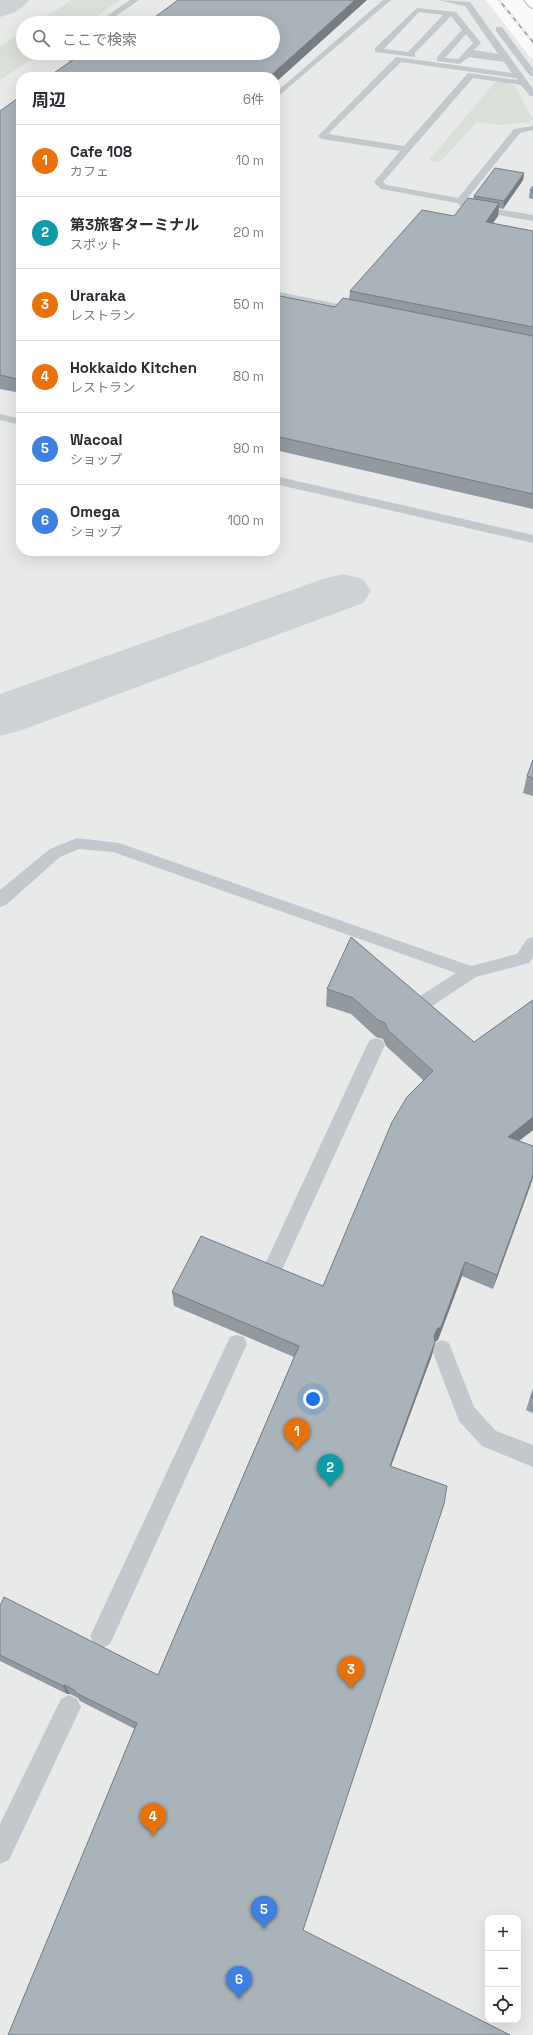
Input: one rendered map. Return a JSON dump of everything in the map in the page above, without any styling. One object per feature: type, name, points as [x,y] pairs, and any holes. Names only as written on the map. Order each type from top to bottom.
[{"type":"highway","points":[[529,0],[533,5]]},
{"type":"lane","points":[[111,16],[135,0]]},
{"type":"lane","points":[[280,84],[378,0]]},
{"type":"lane","points":[[280,94],[387,0]]},
{"type":"lane","points":[[442,0],[467,4],[520,79],[533,94]]},
{"type":"lane","points":[[417,10],[453,14],[477,43],[469,52],[506,58],[467,54],[460,62],[378,50],[417,10]]},
{"type":"lane","points":[[409,55],[448,14]]},
{"type":"lane","points":[[494,22],[533,74]]},
{"type":"lane","points":[[440,59],[466,30]]},
{"type":"lane","points":[[406,149],[322,136],[399,59],[520,79]]},
{"type":"lane","points":[[62,72],[73,64],[72,60]]},
{"type":"lane","points":[[520,79],[471,76],[378,182],[384,187],[460,201],[464,206],[533,218]]},
{"type":"lane","points":[[460,201],[517,131],[533,128]]},
{"type":"lane","points":[[280,295],[369,313]]},
{"type":"lane","points":[[0,417],[16,421]]},
{"type":"lane","points":[[280,481],[533,539]]},
{"type":"lane","points":[[2,897],[55,853],[76,843],[114,847],[471,972]]},
{"type":"lane","points":[[423,1003],[471,972],[524,959],[533,942]]},
{"type":"lane","points":[[273,1268],[376,1045]]},
{"type":"lane","points":[[102,1636],[237,1344]]},
{"type":"lane","points":[[442,1350],[466,1414],[489,1439],[533,1456]]},
{"type":"lane","points":[[0,1851],[69,1707]]},
{"type":"shaded area","points":[[0,0],[486,0],[530,57],[533,58],[533,2035],[0,2035]]},
{"type":"shaded area","points":[[72,0],[120,0],[96,16],[47,16]]},
{"type":"shaded area","points":[[16,36],[16,60],[30,60],[0,80],[0,46]]},
{"type":"shaded area","points":[[496,81],[511,84],[515,87],[533,119],[530,122],[500,125],[477,122],[440,162],[429,160]]},
{"type":"building","points":[[178,0],[355,0],[275,72],[55,72],[73,60],[280,60],[280,16],[156,16]]},
{"type":"building","points":[[16,100],[16,379],[0,375],[0,111]]},
{"type":"building","points":[[495,168],[524,173],[504,201],[474,196]]},
{"type":"building","points":[[468,198],[499,203],[486,222],[533,231],[533,327],[350,291],[422,210],[454,216]]},
{"type":"building","points":[[280,296],[335,307],[343,298],[533,336],[533,494],[280,437]]},
{"type":"building","points":[[533,760],[533,778],[527,776]]},
{"type":"building","points":[[351,937],[474,1042],[533,1000],[533,1117],[508,1137],[533,1146],[533,1175],[497,1275],[465,1262],[441,1327],[437,1329],[434,1336],[435,1342],[390,1466],[447,1486],[444,1504],[303,1930],[510,2035],[8,2035],[137,1723],[76,1693],[74,1690],[65,1685],[63,1686],[0,1655],[0,1606],[4,1597],[158,1675],[299,1346],[172,1292],[201,1236],[323,1286],[392,1122],[407,1097],[433,1071],[388,1030],[385,1023],[378,1020],[353,998],[327,989]]},
{"type":"taxiway","points":[[0,8],[13,0]]},
{"type":"taxiway","points":[[0,716],[343,591]]},
{"type":"railway","points":[[499,0],[533,42]]},
{"type":"place","name":"Cafe 108","points":[[297,1451]]},
{"type":"place","name":"第3旅客ターミナル","points":[[330,1487]]},
{"type":"place","name":"Uraraka","points":[[351,1689]]},
{"type":"place","name":"Hokkaido Kitchen","points":[[153,1836]]},
{"type":"place","name":"Wacoal","points":[[264,1929]]},
{"type":"place","name":"Omega","points":[[239,1999]]}]
